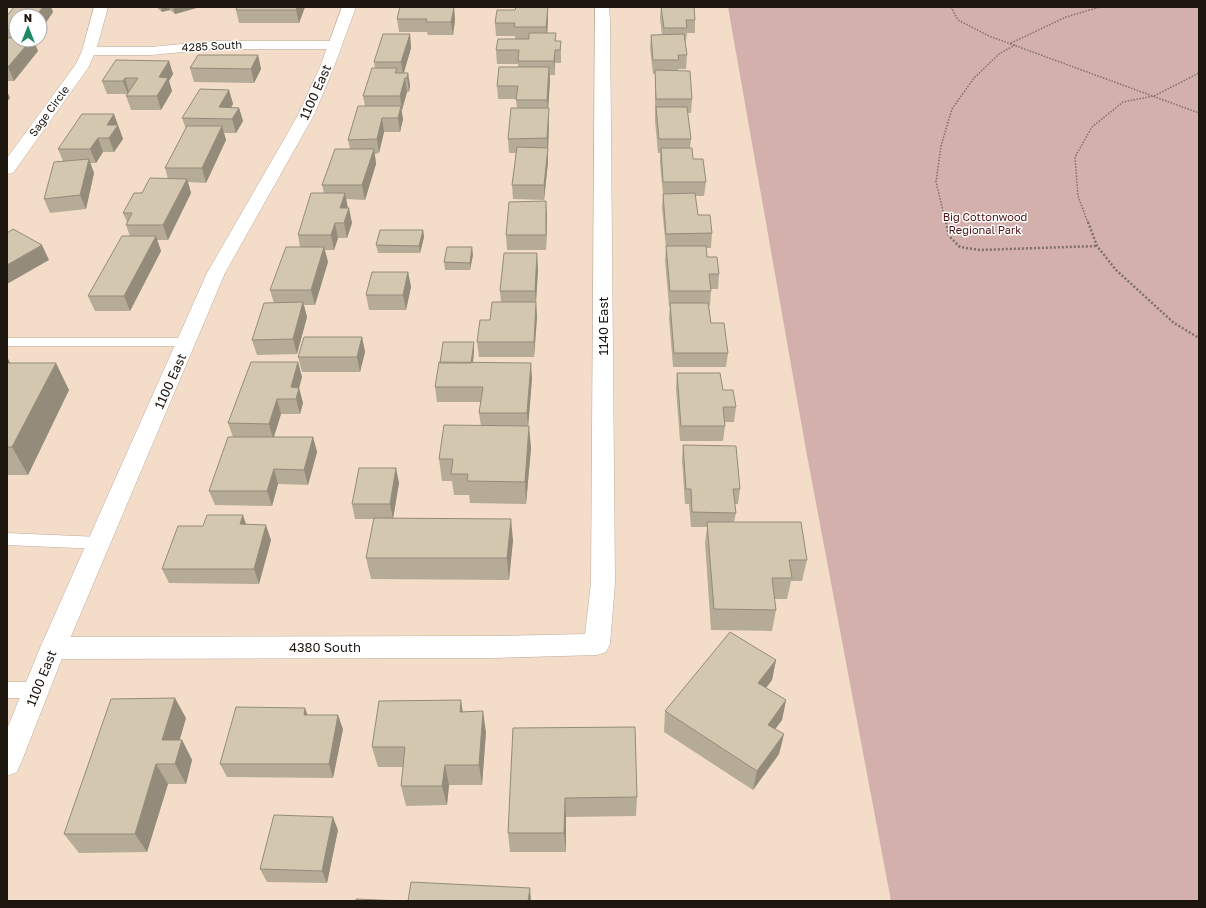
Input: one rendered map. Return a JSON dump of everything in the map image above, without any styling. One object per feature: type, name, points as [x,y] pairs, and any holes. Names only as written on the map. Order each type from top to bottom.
[{"type":"street","name":"Sage Circle","points":[[7,169],[82,65],[89,51],[101,7]]},
{"type":"street","name":"1100 East","points":[[7,763],[53,648],[220,266],[306,115],[318,90],[349,7]]},
{"type":"street","name":"1140 East","points":[[597,644],[603,583],[604,184],[602,7]]},
{"type":"street","name":"4285 South","points":[[89,51],[151,51],[214,45],[335,45]]},
{"type":"street","name":"4380 South","points":[[53,648],[493,647],[597,644]]},
{"type":"lane","points":[[7,342],[187,342]]},
{"type":"lane","points":[[7,539],[99,543]]},
{"type":"lane","points":[[7,690],[37,690]]},
{"type":"path","points":[[951,7],[958,20],[989,36],[1199,113]]},
{"type":"path","points":[[1010,44],[1066,17],[1100,7]]},
{"type":"path","points":[[1015,45],[999,54],[974,78],[952,109],[941,146],[936,182],[949,236],[960,247],[980,250],[1097,246]]},
{"type":"path","points":[[1199,73],[1154,96],[1123,102],[1092,127],[1075,157],[1078,196],[1097,246],[1116,270],[1174,323],[1199,338]]},
{"type":"green space","name":"Big Cottonwood Regional Park","points":[[728,7],[1199,7],[1199,901],[891,901],[806,450]]},
{"type":"building","points":[[14,7],[43,7],[42,8],[13,8]]},
{"type":"building","points":[[237,7],[297,7],[296,10],[236,10]]},
{"type":"building","points":[[400,7],[454,7],[451,22],[426,22],[427,19],[397,19]]},
{"type":"building","points":[[516,7],[548,7],[546,27],[514,27],[515,23],[495,23],[497,10],[515,10]]},
{"type":"building","points":[[661,7],[694,7],[695,20],[686,20],[687,28],[664,28]]},
{"type":"building","points":[[8,15],[8,30],[7,30]]},
{"type":"building","points":[[529,33],[556,33],[555,41],[561,41],[560,50],[555,50],[554,61],[518,61],[519,50],[496,50],[498,39],[529,39]]},
{"type":"building","points":[[383,34],[410,34],[401,62],[374,62]]},
{"type":"building","points":[[684,34],[687,55],[678,55],[679,60],[653,60],[651,35]]},
{"type":"building","points":[[8,38],[8,48],[24,48],[7,67]]},
{"type":"building","points":[[198,55],[258,55],[251,69],[190,68]]},
{"type":"building","points":[[116,60],[169,61],[159,77],[168,78],[157,96],[126,96],[138,78],[125,78],[123,81],[102,81]]},
{"type":"building","points":[[499,67],[549,67],[547,100],[516,100],[518,86],[497,86]]},
{"type":"building","points":[[372,68],[397,68],[395,73],[408,73],[400,96],[363,96]]},
{"type":"building","points":[[655,70],[690,71],[692,99],[656,99]]},
{"type":"building","points":[[200,89],[229,90],[219,107],[239,108],[232,119],[182,118]]},
{"type":"building","points":[[358,106],[401,106],[398,118],[382,118],[377,139],[348,140]]},
{"type":"building","points":[[656,107],[687,107],[691,139],[659,139]]},
{"type":"building","points":[[511,108],[549,108],[547,138],[508,139]]},
{"type":"building","points":[[82,114],[114,114],[107,125],[118,125],[109,138],[98,138],[90,149],[58,149]]},
{"type":"building","points":[[187,126],[222,126],[202,168],[165,168]]},
{"type":"building","points":[[517,147],[548,148],[544,185],[512,185]]},
{"type":"building","points":[[661,148],[692,148],[693,159],[703,159],[706,182],[663,182]]},
{"type":"building","points":[[335,149],[374,149],[362,185],[322,185]]},
{"type":"building","points":[[89,159],[80,195],[44,199],[54,162]]},
{"type":"building","points":[[150,178],[187,179],[163,225],[126,225],[132,213],[123,213],[134,193],[142,193]]},
{"type":"building","points":[[311,193],[345,193],[340,208],[349,208],[344,223],[335,223],[331,235],[298,235]]},
{"type":"building","points":[[695,193],[698,215],[710,215],[712,233],[666,234],[663,194]]},
{"type":"building","points":[[546,201],[546,235],[506,235],[509,202]]},
{"type":"building","points":[[13,229],[42,245],[7,265],[7,233]]},
{"type":"building","points":[[380,230],[423,230],[419,246],[376,245]]},
{"type":"building","points":[[122,236],[156,236],[124,296],[88,296]]},
{"type":"building","points":[[666,246],[706,246],[707,257],[717,257],[719,274],[709,274],[711,291],[670,291]]},
{"type":"building","points":[[286,247],[324,247],[311,290],[270,290]]},
{"type":"building","points":[[447,247],[472,247],[470,263],[444,262]]},
{"type":"building","points":[[504,253],[537,253],[535,291],[500,291]]},
{"type":"building","points":[[372,272],[408,272],[403,295],[366,295]]},
{"type":"building","points":[[303,302],[293,339],[252,340],[264,303]]},
{"type":"building","points":[[492,302],[536,302],[534,342],[477,342],[480,320],[490,320]]},
{"type":"building","points":[[670,303],[708,303],[711,323],[724,323],[728,353],[674,353]]},
{"type":"building","points":[[304,337],[362,337],[357,357],[298,357]]},
{"type":"building","points":[[443,342],[474,342],[471,363],[440,363]]},
{"type":"building","points":[[251,362],[298,362],[291,387],[299,388],[296,399],[277,399],[269,424],[228,423]]},
{"type":"building","points":[[439,362],[531,363],[527,413],[479,413],[483,387],[435,387]]},
{"type":"building","points":[[7,363],[56,363],[12,447],[7,447]]},
{"type":"building","points":[[677,373],[720,373],[723,390],[733,390],[736,407],[723,407],[725,426],[681,426]]},
{"type":"building","points":[[444,425],[529,426],[525,482],[467,481],[468,474],[451,474],[453,459],[439,459]]},
{"type":"building","points":[[228,437],[313,437],[304,470],[274,469],[267,491],[209,491]]},
{"type":"building","points":[[683,445],[736,446],[740,489],[733,489],[736,513],[692,512],[691,489],[686,489]]},
{"type":"building","points":[[359,468],[396,468],[390,504],[352,504]]},
{"type":"building","points":[[207,515],[243,515],[240,524],[266,525],[254,569],[162,569],[178,526],[203,526]]},
{"type":"building","points":[[374,518],[511,519],[507,558],[366,558]]},
{"type":"building","points":[[707,522],[801,522],[807,560],[789,560],[792,578],[772,578],[776,610],[714,609]]},
{"type":"building","points":[[730,632],[776,660],[758,683],[786,700],[768,725],[784,734],[757,771],[665,711]]},
{"type":"building","points":[[175,698],[162,740],[182,740],[175,764],[156,764],[135,834],[64,834],[111,699]]},
{"type":"building","points":[[461,700],[460,712],[483,711],[479,765],[445,765],[442,786],[401,786],[405,747],[372,747],[379,701]]},
{"type":"building","points":[[236,707],[305,708],[304,715],[338,715],[329,764],[220,764]]},
{"type":"building","points":[[635,727],[637,797],[565,798],[564,833],[508,833],[513,728]]},
{"type":"building","points":[[274,815],[333,817],[322,871],[260,869]]},
{"type":"building","points":[[411,882],[530,888],[528,901],[408,901]]},
{"type":"building","points":[[356,899],[401,901],[356,901]]}]
